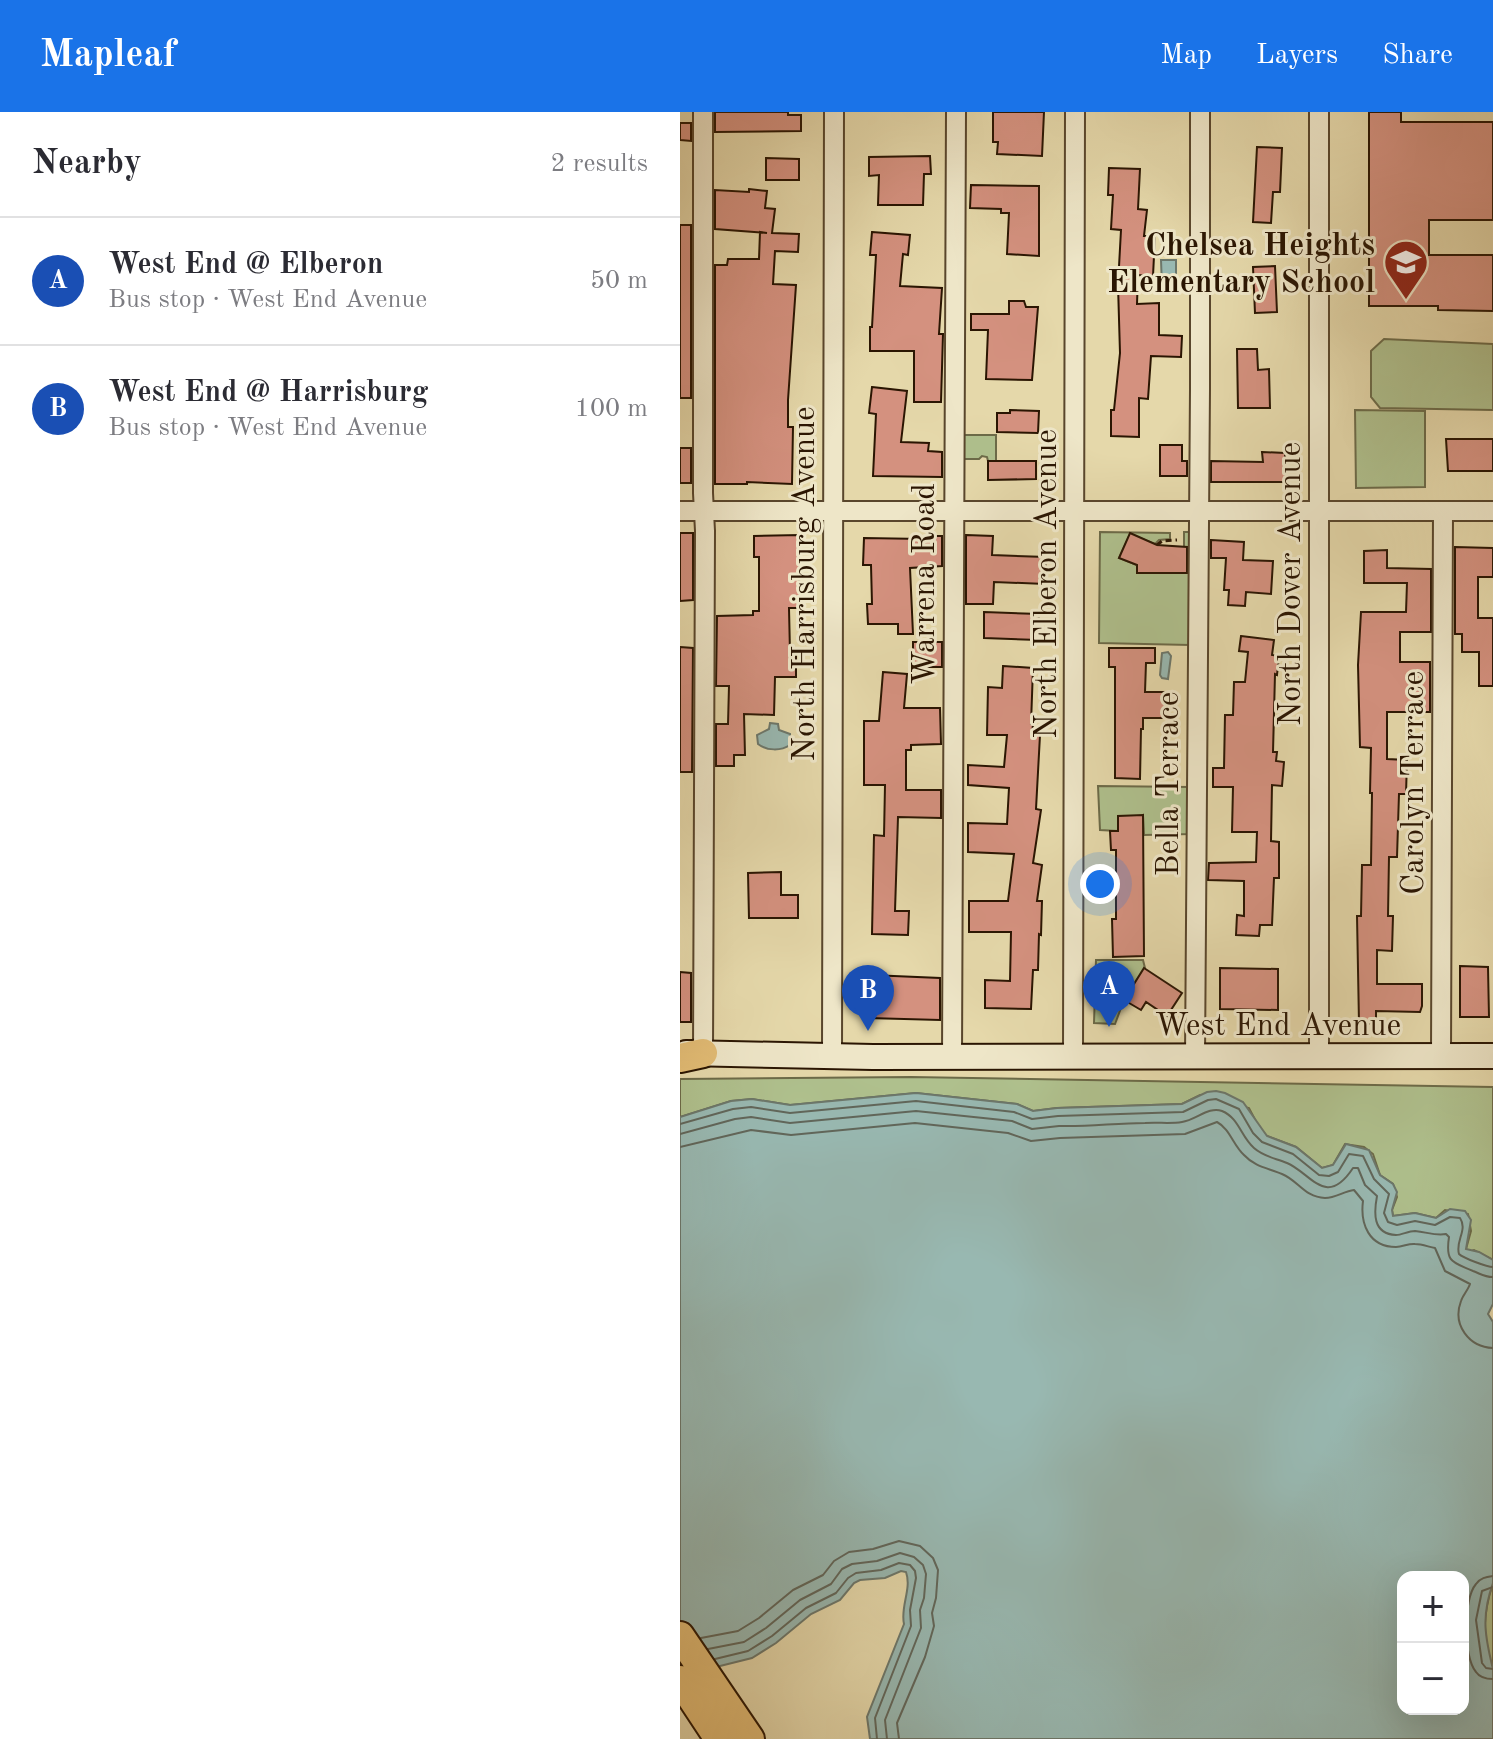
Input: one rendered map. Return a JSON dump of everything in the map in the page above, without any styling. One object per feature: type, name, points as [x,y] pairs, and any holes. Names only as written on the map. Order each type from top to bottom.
[{"type":"highway","points":[[680,1636],[711,1702],[719,1739]]},
{"type":"highway","points":[[680,1680],[711,1702],[750,1739]]},
{"type":"main road","name":"West End Avenue","points":[[688,1055],[1493,1056]]},
{"type":"street","points":[[688,1055],[704,512],[703,112]]},
{"type":"street","name":"North Harrisburg Avenue","points":[[832,1056],[834,112]]},
{"type":"street","name":"Warrena Road","points":[[952,1057],[956,112]]},
{"type":"street","name":"North Elberon Avenue","points":[[1073,1057],[1075,112]]},
{"type":"street","name":"Bella Terrace","points":[[1195,1057],[1200,112]]},
{"type":"street","name":"North Dover Avenue","points":[[1319,112],[1319,1056]]},
{"type":"street","points":[[680,511],[1493,511]]},
{"type":"street","name":"Carolyn Terrace","points":[[1441,1056],[1443,511]]},
{"type":"path","points":[[1157,545],[1162,541],[1177,540]]},
{"type":"green space","points":[[1384,339],[1493,344],[1493,410],[1380,408],[1371,397],[1371,351]]},
{"type":"green space","points":[[1355,410],[1425,411],[1425,487],[1356,488]]},
{"type":"green space","points":[[963,435],[996,435],[996,461],[988,461],[987,457],[982,456],[979,459],[963,459]]},
{"type":"green space","points":[[1100,532],[1170,533],[1170,539],[1159,540],[1155,544],[1130,534],[1119,558],[1137,565],[1137,573],[1187,572],[1189,547],[1184,547],[1184,532],[1193,532],[1190,645],[1099,643]]},
{"type":"green space","points":[[1098,786],[1190,787],[1192,834],[1144,835],[1143,815],[1118,831],[1100,830]]},
{"type":"green space","points":[[1096,960],[1143,960],[1145,968],[1124,1000],[1115,1024],[1094,1023]]},
{"type":"green space","points":[[911,1077],[1493,1087],[1493,1260],[1466,1249],[1471,1231],[1468,1214],[1445,1210],[1436,1218],[1415,1213],[1393,1216],[1397,1197],[1393,1184],[1380,1175],[1373,1154],[1364,1147],[1345,1144],[1333,1165],[1322,1168],[1296,1147],[1267,1136],[1249,1108],[1200,1095],[1182,1104],[1033,1111],[1017,1104],[916,1093],[790,1105],[752,1099],[731,1101],[680,1117],[680,1079]]},
{"type":"green space","points":[[1493,1583],[1493,1670],[1486,1649],[1485,1626]]},
{"type":"water","points":[[1161,260],[1176,260],[1176,287],[1162,287]]},
{"type":"water","points":[[1168,652],[1171,656],[1168,679],[1160,675],[1162,653]]},
{"type":"water","points":[[770,723],[778,724],[779,730],[790,734],[790,745],[774,749],[758,744],[757,735],[769,729]]},
{"type":"water","points":[[1207,1092],[1225,1093],[1243,1102],[1267,1136],[1296,1147],[1322,1168],[1333,1165],[1346,1144],[1369,1150],[1380,1175],[1393,1184],[1397,1192],[1393,1216],[1415,1213],[1436,1218],[1450,1209],[1465,1211],[1471,1220],[1466,1249],[1493,1260],[1493,1304],[1488,1314],[1493,1322],[1493,1583],[1486,1626],[1493,1669],[1493,1739],[870,1739],[867,1717],[904,1624],[907,1578],[906,1572],[901,1571],[885,1578],[854,1583],[840,1600],[811,1614],[752,1658],[680,1676],[680,1117],[731,1101],[752,1099],[790,1105],[916,1093],[1017,1104],[1033,1111],[1182,1104]]},
{"type":"building","points":[[715,112],[788,112],[788,115],[801,115],[801,131],[715,132]]},
{"type":"building","points":[[993,112],[1044,112],[1042,156],[997,154],[998,142],[993,142]]},
{"type":"building","points":[[1369,112],[1401,112],[1401,122],[1493,122],[1493,220],[1429,220],[1429,255],[1493,255],[1493,311],[1438,310],[1438,306],[1369,306]]},
{"type":"building","points":[[680,123],[691,123],[691,141],[680,140]]},
{"type":"building","points":[[1257,147],[1282,148],[1280,192],[1273,192],[1271,223],[1253,222]]},
{"type":"building","points":[[930,156],[931,174],[924,174],[923,205],[878,205],[879,175],[869,176],[869,157]]},
{"type":"building","points":[[766,158],[799,159],[799,180],[766,180]]},
{"type":"building","points":[[1109,168],[1140,169],[1138,209],[1147,210],[1144,236],[1155,236],[1153,276],[1138,275],[1137,304],[1159,303],[1159,335],[1182,336],[1181,357],[1151,356],[1148,399],[1139,398],[1139,437],[1111,436],[1111,410],[1114,410],[1120,353],[1118,285],[1121,230],[1111,229],[1113,195],[1108,195]]},
{"type":"building","points":[[971,185],[1039,186],[1039,256],[1007,254],[1009,213],[1001,213],[1001,209],[970,208]]},
{"type":"building","points":[[749,189],[767,191],[765,208],[775,209],[772,233],[799,234],[798,252],[775,251],[773,284],[796,285],[788,400],[788,427],[793,427],[792,484],[715,484],[715,265],[727,265],[728,259],[759,259],[760,232],[715,229],[715,190],[749,192]]},
{"type":"building","points":[[680,225],[691,225],[691,398],[680,398]]},
{"type":"building","points":[[872,232],[910,235],[908,255],[903,254],[900,286],[942,288],[939,334],[943,334],[941,402],[914,402],[914,351],[870,351],[876,255],[870,255]]},
{"type":"building","points":[[1275,266],[1277,312],[1255,313],[1253,267]]},
{"type":"building","points":[[1009,301],[1024,301],[1026,307],[1038,307],[1032,380],[986,379],[988,330],[971,330],[971,314],[1009,314]]},
{"type":"building","points":[[1237,349],[1257,349],[1258,370],[1269,369],[1270,408],[1238,408]]},
{"type":"building","points":[[872,387],[907,391],[901,442],[929,443],[928,451],[942,452],[942,477],[873,476],[876,414],[869,413]]},
{"type":"building","points":[[1010,410],[1039,411],[1038,433],[997,432],[997,413],[1010,413]]},
{"type":"building","points":[[1446,439],[1493,439],[1493,471],[1448,471]]},
{"type":"building","points":[[1160,445],[1182,445],[1182,461],[1187,461],[1187,476],[1160,476]]},
{"type":"building","points":[[680,448],[691,448],[691,483],[680,483]]},
{"type":"building","points":[[1262,452],[1285,453],[1285,482],[1211,482],[1211,461],[1263,462]]},
{"type":"building","points":[[988,461],[1036,461],[1036,479],[988,480]]},
{"type":"building","points":[[680,533],[693,533],[693,600],[680,601]]},
{"type":"building","points":[[1130,533],[1157,545],[1187,547],[1187,573],[1137,573],[1137,565],[1119,558]]},
{"type":"building","points":[[800,535],[799,590],[803,590],[803,608],[789,608],[790,653],[796,653],[796,677],[775,677],[774,715],[744,714],[745,755],[734,755],[734,766],[716,766],[716,724],[728,724],[729,686],[716,686],[717,616],[753,615],[753,611],[759,611],[759,557],[754,557],[754,536]]},
{"type":"building","points":[[966,535],[993,536],[992,555],[1046,557],[1045,584],[994,582],[993,604],[966,604]]},
{"type":"building","points":[[923,536],[942,536],[942,566],[910,568],[913,634],[898,634],[898,624],[868,624],[867,604],[872,604],[871,565],[863,565],[864,538],[923,539]]},
{"type":"building","points":[[1211,540],[1244,542],[1243,560],[1273,561],[1271,594],[1246,592],[1245,606],[1228,605],[1229,590],[1224,590],[1226,558],[1211,558]]},
{"type":"building","points":[[1455,547],[1493,548],[1493,577],[1478,577],[1478,618],[1493,618],[1493,686],[1479,686],[1479,652],[1462,652],[1462,634],[1455,634]]},
{"type":"building","points":[[1387,550],[1387,568],[1431,569],[1431,632],[1400,632],[1400,662],[1430,662],[1430,712],[1387,712],[1387,759],[1407,760],[1406,794],[1399,794],[1397,857],[1389,857],[1388,916],[1393,916],[1392,951],[1377,950],[1377,984],[1422,984],[1422,1006],[1420,1012],[1376,1011],[1376,1024],[1359,1023],[1357,916],[1361,916],[1362,865],[1371,865],[1372,793],[1371,748],[1360,747],[1358,665],[1361,612],[1406,612],[1407,583],[1364,583],[1364,551]]},
{"type":"building","points":[[984,612],[1039,614],[1038,640],[984,638]]},
{"type":"building","points":[[1241,636],[1274,640],[1272,655],[1279,656],[1275,674],[1273,752],[1277,752],[1276,761],[1284,762],[1282,786],[1272,785],[1271,841],[1279,842],[1279,878],[1274,878],[1272,925],[1260,925],[1259,936],[1236,935],[1237,915],[1244,916],[1244,881],[1208,880],[1209,863],[1256,862],[1257,832],[1232,832],[1233,787],[1213,787],[1213,768],[1224,768],[1225,715],[1233,715],[1234,682],[1245,682],[1248,652],[1239,651]]},
{"type":"building","points":[[913,642],[942,642],[942,667],[913,667]]},
{"type":"building","points":[[680,647],[693,648],[692,772],[680,772]]},
{"type":"building","points":[[1109,648],[1155,648],[1155,663],[1146,663],[1145,692],[1167,692],[1167,718],[1143,718],[1140,779],[1115,778],[1115,667],[1109,667]]},
{"type":"building","points":[[1003,666],[1033,668],[1032,735],[1040,735],[1036,809],[1041,810],[1033,863],[1042,865],[1037,901],[1042,901],[1041,935],[1038,970],[1033,970],[1031,1009],[985,1008],[985,980],[1010,981],[1011,932],[969,932],[969,901],[1008,901],[1014,854],[968,852],[968,823],[1007,824],[1009,788],[968,785],[968,765],[1004,767],[1007,735],[987,735],[988,687],[1002,688]]},
{"type":"building","points":[[883,672],[907,674],[904,708],[940,708],[941,744],[911,745],[911,750],[906,750],[906,790],[941,790],[941,818],[898,817],[895,911],[909,911],[908,935],[872,934],[874,835],[884,836],[885,785],[864,785],[864,721],[879,721]]},
{"type":"building","points":[[1143,815],[1144,956],[1113,957],[1116,850],[1111,850],[1110,831],[1118,831],[1118,816]]},
{"type":"building","points":[[781,872],[781,895],[798,895],[798,918],[749,918],[748,873]]},
{"type":"building","points":[[1460,966],[1488,967],[1489,1017],[1460,1017]]},
{"type":"building","points":[[1144,968],[1182,993],[1167,1016],[1146,1002],[1141,1010],[1124,1000]]},
{"type":"building","points":[[1220,968],[1278,969],[1278,1010],[1220,1009]]},
{"type":"building","points":[[680,972],[691,973],[691,1022],[680,1022]]},
{"type":"building","points":[[870,975],[940,978],[940,1020],[868,1018]]},
{"type":"place","name":"Chelsea Heights Elementary School","points":[[1406,301]]},
{"type":"place","name":"West End @ Elberon","points":[[1109,1027]]},
{"type":"place","name":"West End @ Harrisburg","points":[[868,1031]]}]
